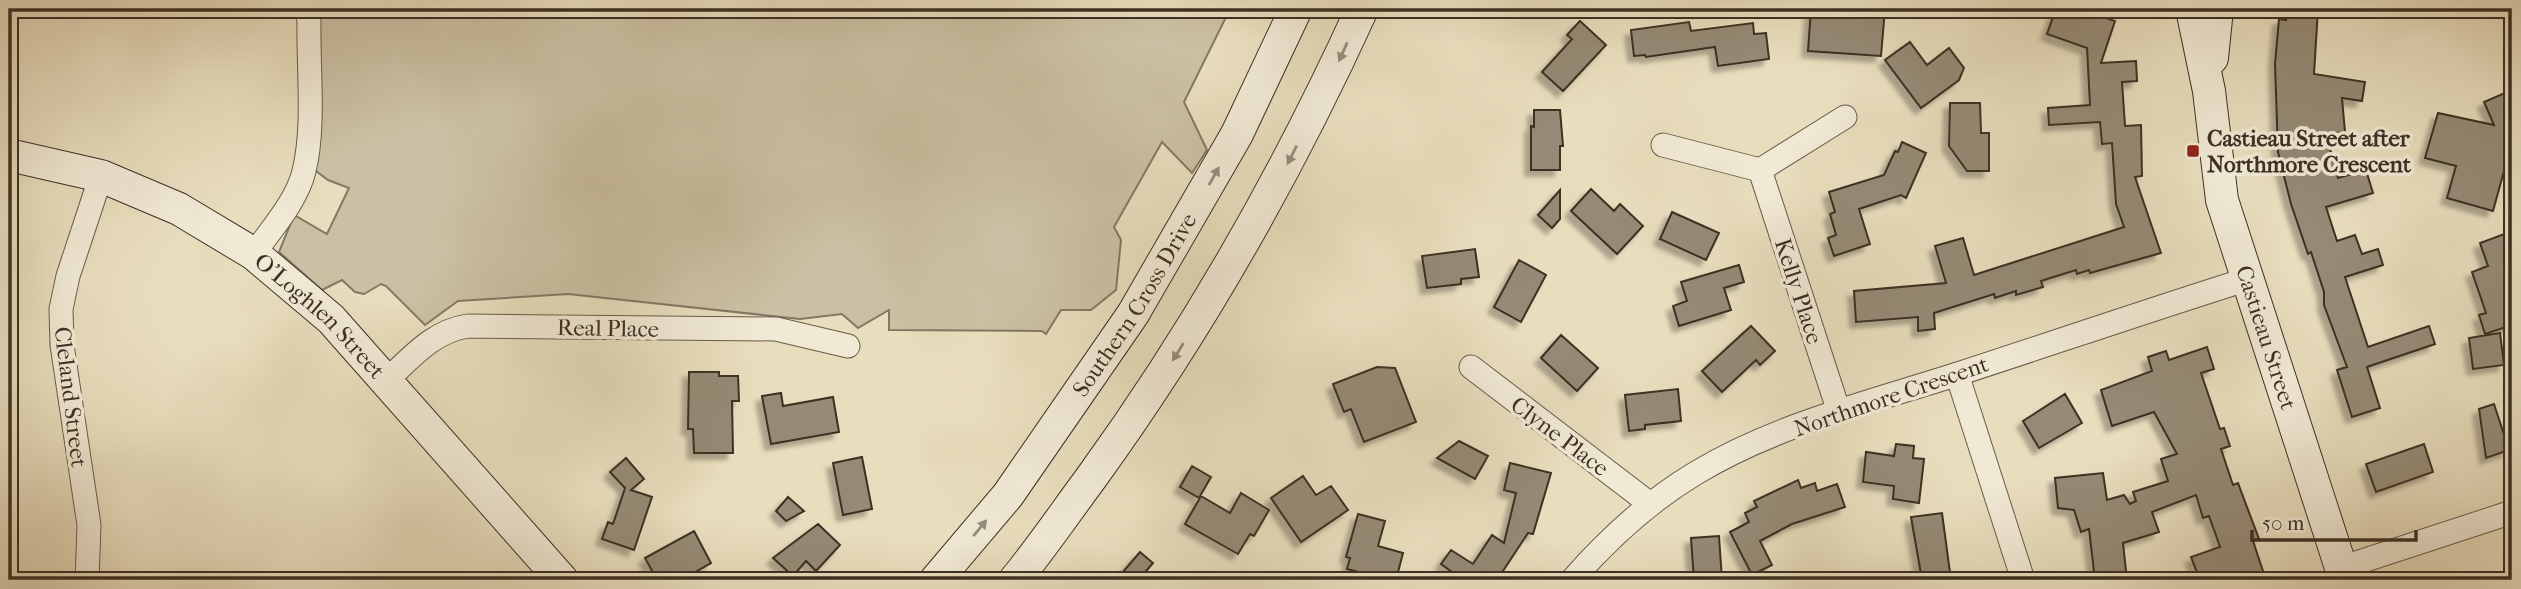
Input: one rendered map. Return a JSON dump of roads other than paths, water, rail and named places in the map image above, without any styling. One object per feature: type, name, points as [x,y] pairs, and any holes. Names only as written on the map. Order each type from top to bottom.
[{"type":"street","points":[[254,254],[290,201],[304,173],[308,145],[309,22],[306,9]]},
{"type":"street","name":"Southern Cross Drive","points":[[936,580],[1008,495],[1133,314],[1237,134],[1296,9]]},
{"type":"street","points":[[1015,580],[1054,534],[1146,402],[1230,270],[1323,94],[1362,9]]},
{"type":"street","name":"Castieau Street","points":[[2192,9],[2209,91],[2222,201],[2343,574]]},
{"type":"street","name":"Castieau Street","points":[[2209,91],[2217,9]]},
{"type":"street","points":[[1663,145],[1760,170],[1844,117]]},
{"type":"street","name":"O'Loghlen Street","points":[[9,155],[101,176],[179,209],[254,254],[331,318],[562,580]]},
{"type":"street","name":"Kelly Place","points":[[1760,170],[1839,412]]},
{"type":"street","name":"Cleland Street","points":[[87,580],[89,525],[62,345],[61,309],[101,176]]},
{"type":"street","name":"Northmore Crescent","points":[[1572,580],[1601,547],[1650,504],[1696,472],[1747,446],[1839,412],[2248,279]]},
{"type":"street","name":"Real Place","points":[[386,381],[432,339],[449,329],[468,326],[776,329],[848,346]]},
{"type":"street","name":"Clyne Place","points":[[1471,367],[1650,504]]},
{"type":"street","points":[[1957,374],[2023,580]]},
{"type":"street","points":[[2343,574],[2512,512]]},
{"type":"place","name":"Castieau Street after Northmore Crescent","points":[[2193,151]]}]
